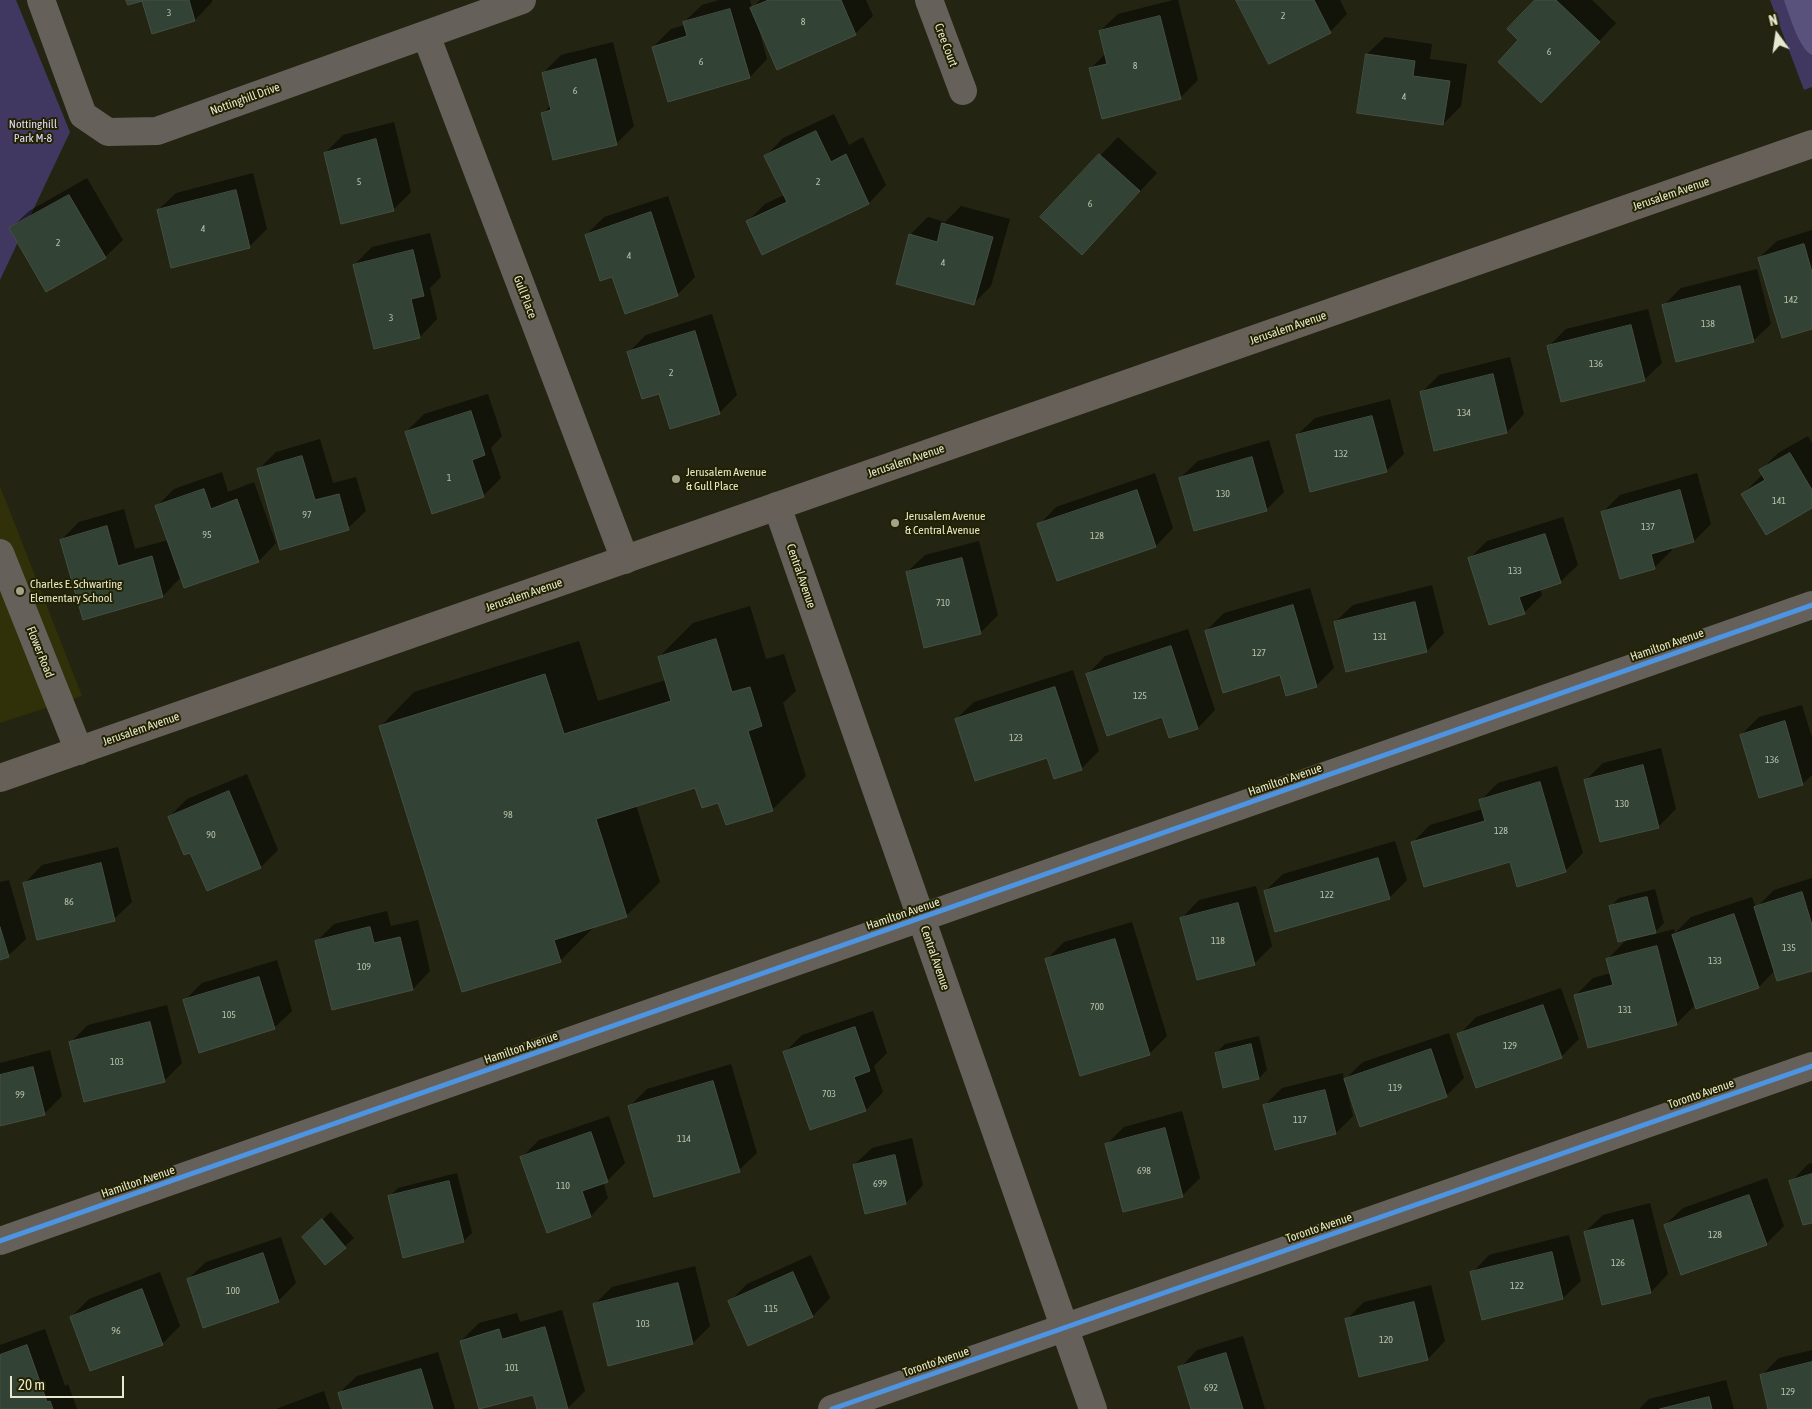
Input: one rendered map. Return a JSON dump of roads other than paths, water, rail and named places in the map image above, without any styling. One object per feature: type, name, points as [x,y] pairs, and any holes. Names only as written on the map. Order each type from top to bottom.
[{"type":"main road","name":"Jerusalem Avenue","points":[[0,778],[1812,144]]},
{"type":"street","name":"Nottinghill Drive","points":[[41,0],[83,115],[108,132],[157,131],[522,0]]},
{"type":"street","name":"Cree Court","points":[[929,0],[963,91]]},
{"type":"street","name":"Gull Place","points":[[426,34],[625,560]]},
{"type":"street","name":"Central Avenue","points":[[777,506],[1093,1409]]},
{"type":"street","name":"Flower Road","points":[[0,553],[79,751]]},
{"type":"street","name":"Hamilton Avenue","points":[[0,1241],[1812,605]]},
{"type":"street","name":"Toronto Avenue","points":[[832,1409],[1812,1066]]},
{"type":"place","name":"Jerusalem Avenue & Gull Place","points":[[676,479]]},
{"type":"place","name":"Jerusalem Avenue & Central Avenue","points":[[895,523]]},
{"type":"place","name":"Charles E. Schwarting Elementary School","points":[[20,591]]},
{"type":"park label","name":"Nottinghill Park M-8","points":[[33,131]]}]
